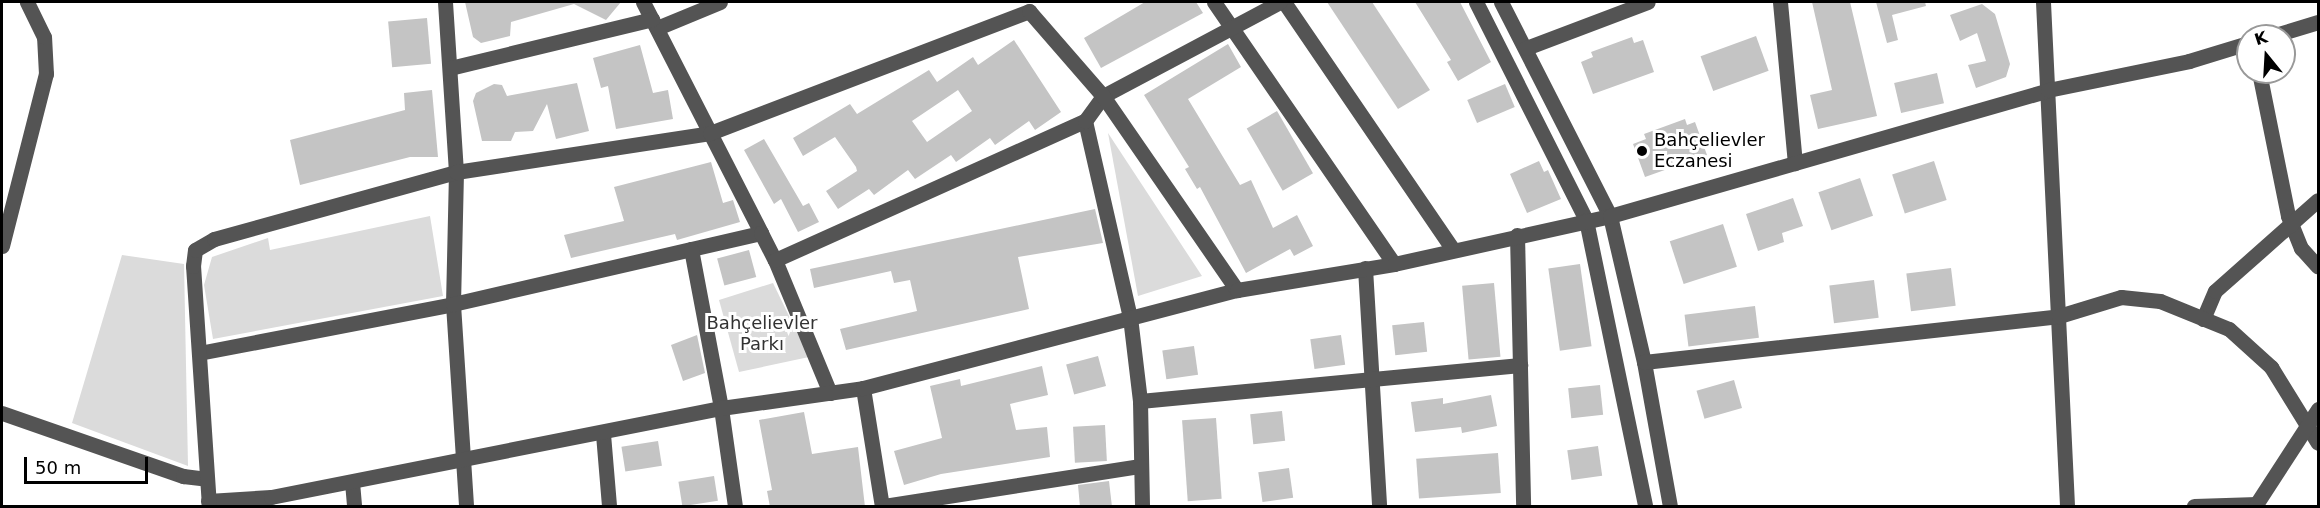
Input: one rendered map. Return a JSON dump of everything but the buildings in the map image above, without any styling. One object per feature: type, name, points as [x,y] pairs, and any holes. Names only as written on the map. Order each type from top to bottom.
[{"type":"street","points":[[2,246],[46,74],[44,38],[27,2]]},
{"type":"street","points":[[445,2],[456,172],[453,304],[466,507]]},
{"type":"street","points":[[643,2],[775,260],[830,393]]},
{"type":"street","points":[[450,68],[654,24],[720,2]]},
{"type":"street","points":[[1214,2],[1394,264]]},
{"type":"street","points":[[775,260],[1085,121],[1102,96],[1230,27],[1282,2],[1453,250]]},
{"type":"street","points":[[1476,2],[1586,220],[1645,507]]},
{"type":"street","points":[[1501,2],[1610,216],[1644,362],[1670,507]]},
{"type":"street","points":[[1526,48],[1648,2]]},
{"type":"street","points":[[1780,2],[1795,163]]},
{"type":"street","points":[[2043,2],[2067,507]]},
{"type":"street","points":[[1237,290],[1102,96],[1025,6],[710,133],[456,172],[214,239],[195,250],[209,504],[271,497],[352,482],[603,434],[722,408],[863,388],[1237,290],[1394,264],[1610,216],[2048,90],[2189,61],[2236,47]]},
{"type":"street","points":[[2296,29],[2319,22]]},
{"type":"street","points":[[2262,84],[2291,222],[2301,248],[2319,267]]},
{"type":"street","points":[[1085,121],[1130,317],[1140,401],[1139,466],[1142,507]]},
{"type":"street","points":[[2203,319],[2215,291],[2291,222],[2319,200]]},
{"type":"street","points":[[199,354],[453,304],[761,233]]},
{"type":"street","points":[[1517,236],[1523,507]]},
{"type":"street","points":[[691,249],[722,408],[735,507]]},
{"type":"street","points":[[1365,268],[1374,377],[1376,506]]},
{"type":"street","points":[[1644,362],[2059,316],[2121,297],[2160,301],[2229,330],[2271,367],[2319,443]]},
{"type":"street","points":[[1140,401],[1374,377],[1520,365]]},
{"type":"street","points":[[863,388],[883,507],[1139,466]]},
{"type":"street","points":[[2194,507],[2256,506],[2319,409]]},
{"type":"street","points":[[2,413],[183,476],[207,479]]},
{"type":"street","points":[[603,434],[609,507]]},
{"type":"street","points":[[352,482],[354,507]]},
{"type":"green space","points":[[1108,133],[1202,276],[1138,296]]},
{"type":"green space","points":[[430,216],[443,296],[213,339],[204,285],[212,257],[268,238],[270,250]]},
{"type":"green space","points":[[122,255],[184,264],[188,466],[72,423]]},
{"type":"green space","name":"Bahçelievler Parkı","points":[[773,283],[809,357],[739,372],[719,300]]},
{"type":"place","name":"Bahçelievler Eczanesi","points":[[1642,151]]}]
